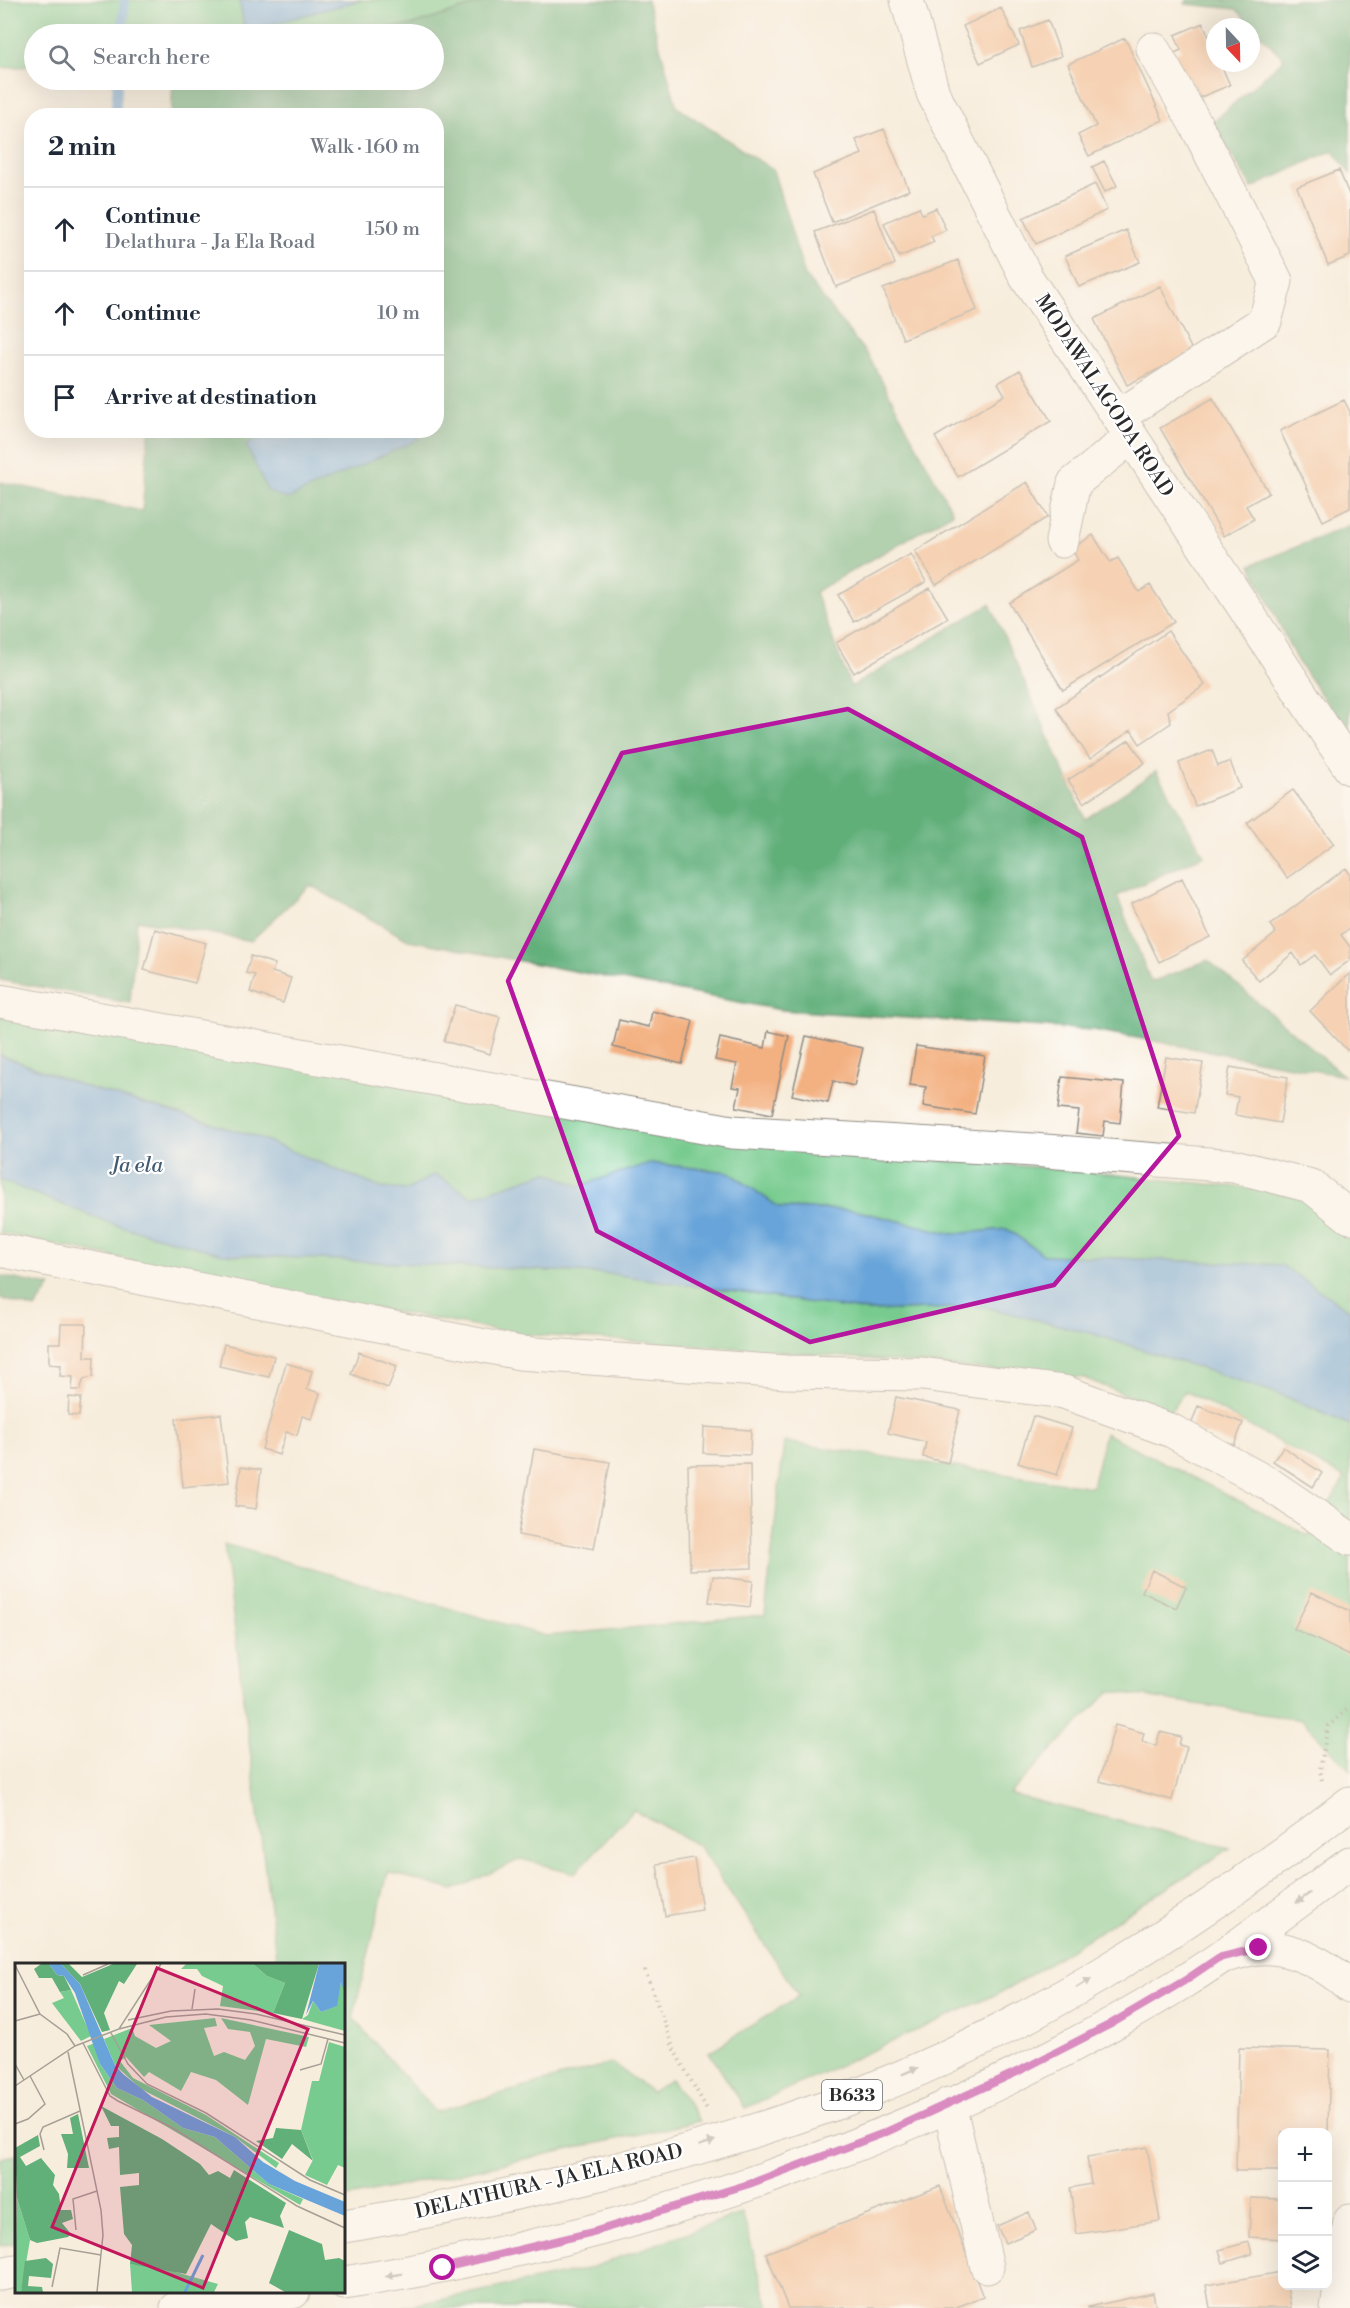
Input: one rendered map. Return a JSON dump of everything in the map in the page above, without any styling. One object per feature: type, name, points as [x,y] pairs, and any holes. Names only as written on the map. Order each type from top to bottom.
[{"type":"street","name":"MODAWALAGODA ROAD","points":[[907,0],[938,104],[1026,278],[1350,768]]},
{"type":"street","points":[[1062,541],[1074,483],[1125,427],[1265,321],[1276,281],[1196,125],[1153,49]]},
{"type":"street","points":[[0,1001],[732,1132],[1033,1150],[1234,1166],[1311,1185],[1350,1217]]},
{"type":"street","points":[[0,1250],[520,1353],[786,1372],[922,1374],[1064,1392],[1172,1431],[1269,1484],[1350,1539]]},
{"type":"street","name":"DELATHURA - JA ELA ROAD","points":[[345,2226],[468,2205],[647,2163],[829,2105],[1004,2029],[1126,1959],[1216,1901],[1340,1811]]},
{"type":"street","name":"B633","points":[[345,2283],[443,2268],[593,2232],[749,2184],[884,2133],[949,2104],[1109,2025],[1184,1981],[1350,1863]]},
{"type":"street","points":[[1218,1958],[1259,1948],[1284,1950],[1324,1966],[1350,1986]]},
{"type":"street","points":[[949,2104],[987,2267]]},
{"type":"street","points":[[1337,2308],[1350,2222]]},
{"type":"street","points":[[0,2274],[15,2271]]},
{"type":"street","points":[[177,2308],[285,2293]]},
{"type":"path","points":[[1340,1811],[1320,1770],[1328,1726],[1350,1707]]},
{"type":"path","points":[[645,1970],[675,2050],[723,2139]]},
{"type":"highlighted area","points":[[848,709],[1082,837],[1179,1136],[1054,1285],[810,1342],[597,1231],[508,981],[622,753]]},
{"type":"green space","points":[[0,0],[490,0],[416,24],[24,24],[24,67],[0,68]]},
{"type":"green space","points":[[490,0],[647,0],[677,107],[773,170],[805,276],[869,357],[953,513],[815,592],[851,687],[990,604],[1085,819],[1156,771],[1204,855],[1117,896],[1151,982],[1208,960],[1344,1076],[1094,1030],[781,1010],[408,940],[310,885],[251,941],[137,920],[130,1003],[0,980],[0,482],[142,511],[148,438],[444,438],[444,108],[171,108],[172,90],[444,90],[444,24],[416,24]]},
{"type":"green space","points":[[1187,0],[1350,0],[1350,174],[1333,150],[1252,188],[1212,123],[1284,59],[1260,34],[1260,18],[1245,18],[1236,9],[1185,4]]},
{"type":"green space","points":[[1350,525],[1350,736],[1296,659],[1251,565]]},
{"type":"green space","points":[[0,1015],[821,1151],[1036,1167],[1258,1189],[1311,1199],[1350,1234],[1350,1311],[1281,1265],[1044,1255],[1007,1229],[953,1234],[853,1210],[780,1208],[728,1172],[650,1163],[579,1186],[547,1172],[472,1197],[435,1175],[407,1190],[381,1188],[257,1137],[86,1087],[0,1055]]},
{"type":"green space","points":[[0,1180],[113,1224],[223,1254],[613,1274],[869,1311],[985,1307],[1091,1333],[1280,1394],[1350,1425],[1350,1770],[1302,1720],[1110,1691],[1009,1794],[1230,1848],[1008,1989],[745,2108],[709,2052],[799,1996],[699,1846],[634,1810],[575,1873],[521,1859],[453,1890],[388,1872],[353,2018],[435,2112],[612,2063],[652,2092],[671,2079],[700,2121],[345,2198],[345,1963],[277,1963],[224,1544],[546,1636],[765,1615],[784,1442],[1092,1487],[1105,1433],[1309,1536],[1345,1478],[1185,1391],[1170,1412],[1084,1378],[752,1349],[518,1334],[276,1291],[0,1233]]},
{"type":"green space","points":[[0,1276],[51,1286],[35,1309],[0,1298]]},
{"type":"green space","points":[[15,2155],[15,2243],[0,2246],[0,2158]]},
{"type":"green space","points":[[742,2213],[769,2308],[399,2308],[584,2270]]},
{"type":"water","points":[[239,0],[362,0],[271,24],[244,24]]},
{"type":"water","points":[[261,438],[419,439],[287,499],[268,491],[246,445]]},
{"type":"water","name":"Ja ela","points":[[0,1055],[86,1087],[257,1137],[381,1188],[407,1190],[435,1174],[472,1197],[547,1172],[580,1186],[650,1163],[729,1172],[780,1208],[853,1210],[953,1234],[1007,1229],[1044,1255],[1281,1265],[1350,1311],[1350,1425],[1280,1394],[1091,1333],[985,1307],[869,1311],[612,1274],[223,1254],[113,1224],[0,1180]]},
{"type":"building","points":[[1001,8],[1019,45],[980,63],[963,26]]},
{"type":"building","points":[[1048,20],[1061,56],[1032,67],[1020,31]]},
{"type":"building","points":[[1203,23],[1206,30],[1206,72],[1224,72],[1230,85],[1196,99],[1166,57],[1181,50],[1175,35]]},
{"type":"building","points":[[1125,38],[1163,120],[1089,156],[1078,135],[1096,126],[1068,64]]},
{"type":"building","points":[[884,129],[909,190],[832,222],[813,174],[862,154],[856,140]]},
{"type":"building","points":[[1104,161],[1117,186],[1105,192],[1092,167]]},
{"type":"building","points":[[1339,170],[1350,197],[1350,256],[1328,265],[1297,187]]},
{"type":"building","points":[[1095,184],[1107,210],[1036,244],[1023,218]]},
{"type":"building","points":[[919,207],[922,214],[936,208],[946,230],[931,236],[934,242],[899,257],[884,223]]},
{"type":"building","points":[[874,209],[895,264],[836,287],[815,232]]},
{"type":"building","points":[[1126,230],[1140,262],[1079,287],[1065,256]]},
{"type":"building","points":[[958,260],[977,310],[903,339],[883,289]]},
{"type":"building","points":[[1160,286],[1193,352],[1127,385],[1094,319]]},
{"type":"building","points":[[1020,370],[1051,421],[958,477],[935,437],[1005,395],[998,383]]},
{"type":"building","points":[[1213,398],[1269,493],[1246,506],[1254,519],[1224,536],[1160,428]]},
{"type":"building","points":[[1344,400],[1350,412],[1350,508],[1323,521],[1280,431]]},
{"type":"building","points":[[1027,482],[1048,517],[936,585],[915,551]]},
{"type":"building","points":[[1093,535],[1110,562],[1118,558],[1139,592],[1150,585],[1174,622],[1063,690],[1009,603],[1078,560],[1072,549]]},
{"type":"building","points":[[911,554],[926,582],[854,622],[838,595]]},
{"type":"building","points":[[930,588],[948,618],[854,673],[836,643]]},
{"type":"building","points":[[1168,631],[1205,685],[1168,711],[1171,723],[1140,744],[1131,730],[1090,759],[1056,708]]},
{"type":"building","points":[[1129,740],[1145,763],[1084,803],[1068,780]]},
{"type":"building","points":[[1212,750],[1218,766],[1230,761],[1240,788],[1195,806],[1179,763]]},
{"type":"building","points":[[1293,790],[1334,844],[1287,878],[1247,823]]},
{"type":"building","points":[[1346,868],[1350,874],[1350,928],[1341,935],[1350,947],[1350,960],[1330,975],[1315,955],[1301,965],[1293,953],[1259,981],[1242,961],[1276,933],[1270,925]]},
{"type":"building","points":[[1182,878],[1210,937],[1159,962],[1131,904]]},
{"type":"building","points":[[155,929],[206,943],[195,983],[144,970]]},
{"type":"building","points":[[251,956],[275,964],[272,972],[291,978],[283,1003],[250,992],[255,975],[246,973]]},
{"type":"building","points":[[1350,973],[1350,1048],[1347,1050],[1310,1011]]},
{"type":"building","points":[[455,1005],[500,1017],[490,1054],[444,1041]]},
{"type":"building","points":[[652,1011],[693,1021],[682,1064],[613,1047],[619,1020],[649,1027]]},
{"type":"building","points":[[768,1031],[789,1036],[772,1114],[736,1107],[740,1088],[732,1087],[737,1064],[715,1060],[720,1038],[765,1048]]},
{"type":"building","points":[[806,1036],[863,1048],[854,1086],[833,1081],[828,1103],[792,1095]]},
{"type":"building","points":[[916,1046],[985,1056],[975,1114],[923,1106],[926,1087],[910,1085]]},
{"type":"building","points":[[1166,1057],[1203,1063],[1194,1113],[1157,1107]]},
{"type":"building","points":[[1230,1067],[1288,1077],[1280,1123],[1235,1115],[1238,1097],[1225,1095]]},
{"type":"building","points":[[1062,1077],[1124,1083],[1120,1123],[1105,1121],[1103,1136],[1076,1133],[1079,1111],[1058,1109]]},
{"type":"building","points":[[61,1324],[86,1324],[85,1357],[94,1357],[93,1377],[84,1379],[80,1390],[72,1390],[73,1377],[60,1376],[61,1365],[49,1364],[49,1343],[60,1343]]},
{"type":"building","points":[[224,1344],[274,1356],[269,1377],[219,1366]]},
{"type":"building","points":[[359,1352],[397,1366],[388,1388],[351,1374]]},
{"type":"building","points":[[286,1363],[312,1371],[307,1389],[320,1393],[312,1419],[302,1416],[297,1435],[286,1432],[279,1455],[262,1449]]},
{"type":"building","points":[[69,1397],[81,1398],[79,1416],[68,1415]]},
{"type":"building","points":[[896,1397],[960,1410],[948,1463],[923,1457],[926,1442],[888,1433]]},
{"type":"building","points":[[1198,1406],[1243,1423],[1234,1445],[1190,1428]]},
{"type":"building","points":[[221,1414],[229,1482],[183,1487],[176,1419]]},
{"type":"building","points":[[1033,1416],[1072,1428],[1057,1475],[1018,1463]]},
{"type":"building","points":[[704,1427],[751,1430],[750,1455],[703,1453]]},
{"type":"building","points":[[1283,1447],[1322,1473],[1313,1487],[1273,1461]]},
{"type":"building","points":[[534,1449],[610,1462],[594,1549],[518,1535]]},
{"type":"building","points":[[750,1464],[752,1568],[690,1570],[688,1465]]},
{"type":"building","points":[[241,1467],[261,1470],[256,1509],[235,1506]]},
{"type":"building","points":[[1152,1570],[1186,1587],[1176,1608],[1142,1592]]},
{"type":"building","points":[[713,1576],[753,1581],[750,1607],[709,1602]]},
{"type":"building","points":[[1312,1592],[1350,1611],[1350,1656],[1294,1629]]},
{"type":"building","points":[[1115,1725],[1144,1733],[1142,1741],[1156,1746],[1160,1732],[1181,1737],[1179,1745],[1187,1747],[1172,1800],[1099,1781]]},
{"type":"building","points":[[694,1858],[702,1910],[665,1916],[657,1864]]},
{"type":"building","points":[[1239,2048],[1330,2050],[1328,2128],[1278,2128],[1278,2171],[1236,2171]]},
{"type":"building","points":[[1147,2147],[1160,2221],[1077,2234],[1070,2188],[1091,2184],[1087,2157]]},
{"type":"building","points":[[940,2186],[983,2297],[954,2308],[788,2308],[766,2253]]},
{"type":"building","points":[[1251,2198],[1278,2199],[1278,2239],[1249,2237]]},
{"type":"building","points":[[1029,2212],[1036,2230],[1005,2243],[997,2226]]},
{"type":"building","points":[[1249,2242],[1252,2254],[1223,2263],[1219,2250]]},
{"type":"building","points":[[1278,2273],[1278,2290],[1288,2290],[1291,2308],[1210,2308],[1206,2285]]},
{"type":"building","points":[[1153,2293],[1156,2308],[1088,2308],[1088,2307]]},
{"type":"waterway","points":[[123,24],[125,0]]},
{"type":"waterway","points":[[116,108],[117,90]]},
{"type":"route","points":[[443,2268],[593,2232],[749,2184],[884,2133],[1019,2071],[1109,2025],[1218,1958],[1259,1948]]}]
